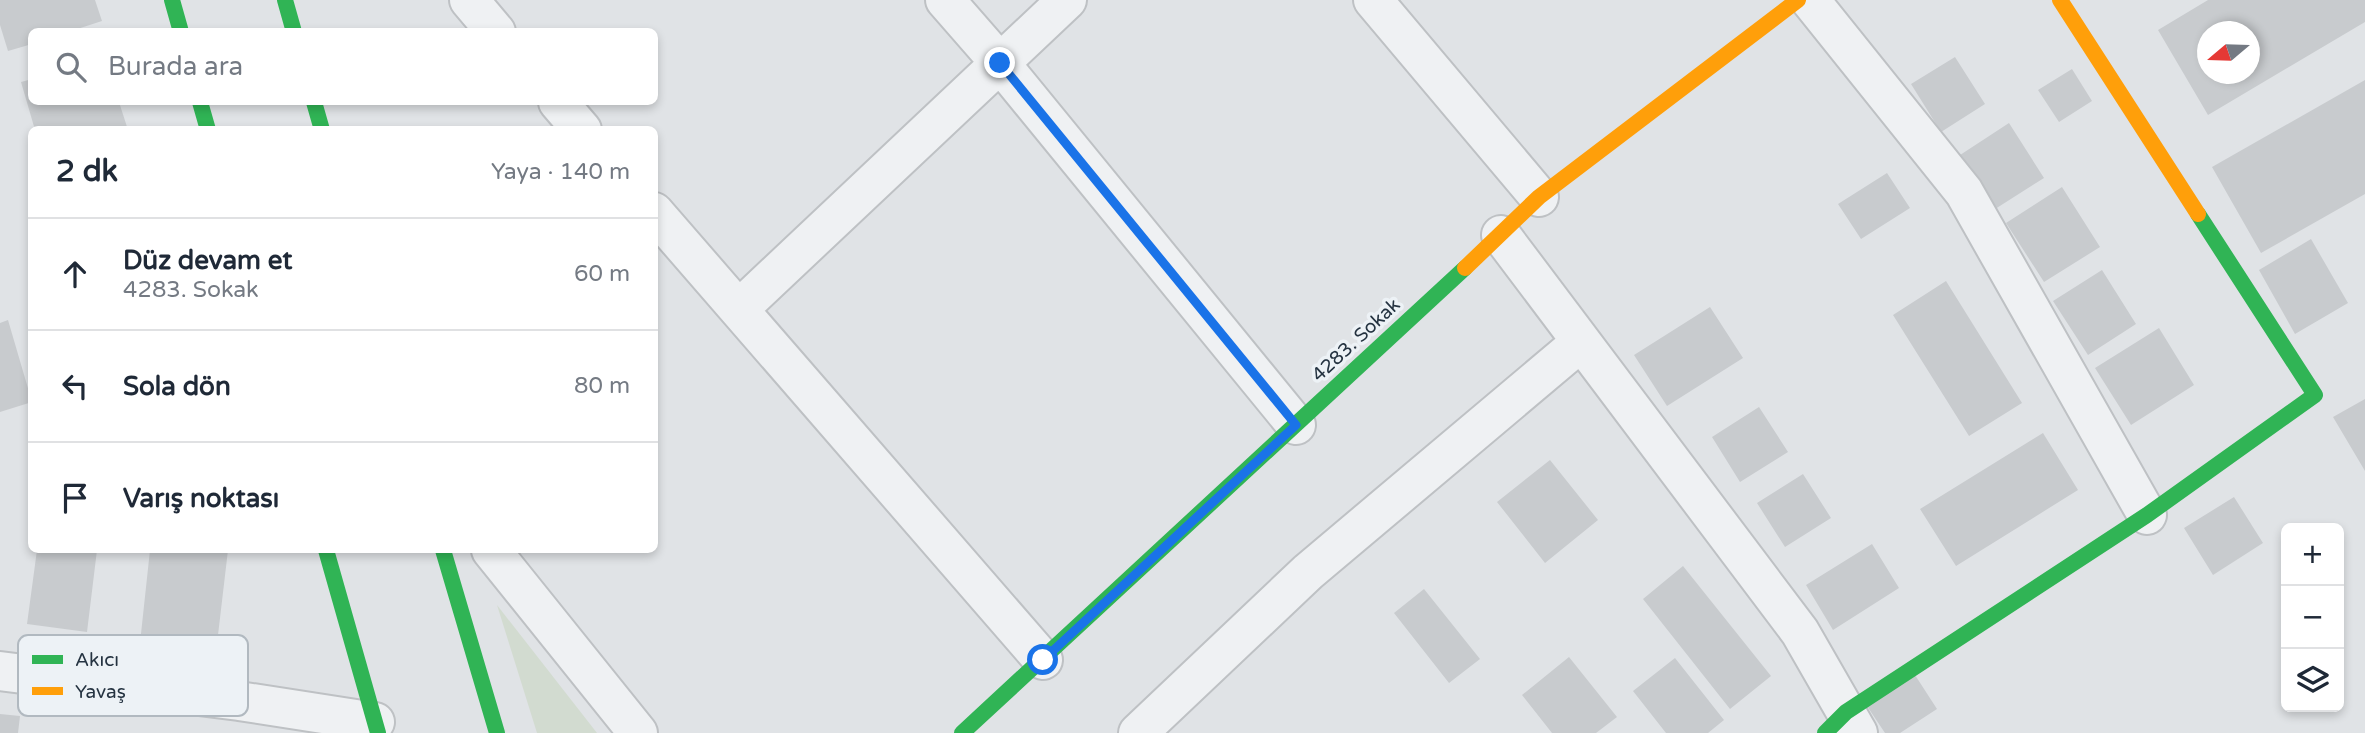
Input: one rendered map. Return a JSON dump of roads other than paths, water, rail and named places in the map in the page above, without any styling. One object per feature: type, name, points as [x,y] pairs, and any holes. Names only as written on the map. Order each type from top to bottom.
[{"type":"street","points":[[172,0],[180,28]]},
{"type":"street","points":[[285,0],[293,28]]},
{"type":"street","points":[[469,0],[493,28]]},
{"type":"street","points":[[945,0],[1000,63],[1296,425]]},
{"type":"street","points":[[739,309],[1067,0]]},
{"type":"street","points":[[1373,0],[1539,197]]},
{"type":"street","name":"4283. Sokak","points":[[962,733],[1539,197],[1797,0]]},
{"type":"street","points":[[1810,0],[1964,192],[2147,515]]},
{"type":"street","points":[[1501,235],[1800,632],[1843,726],[2315,396],[2060,0]]},
{"type":"street","points":[[201,105],[207,126]]},
{"type":"street","points":[[315,105],[321,126]]},
{"type":"street","points":[[561,105],[579,126]]},
{"type":"street","points":[[658,217],[1043,660]]},
{"type":"street","points":[[1138,733],[1308,572],[1581,342]]},
{"type":"street","points":[[237,717],[377,728],[327,553]]},
{"type":"street","points":[[444,553],[497,733]]},
{"type":"street","points":[[493,553],[638,733]]},
{"type":"street","points":[[0,671],[18,674]]}]
